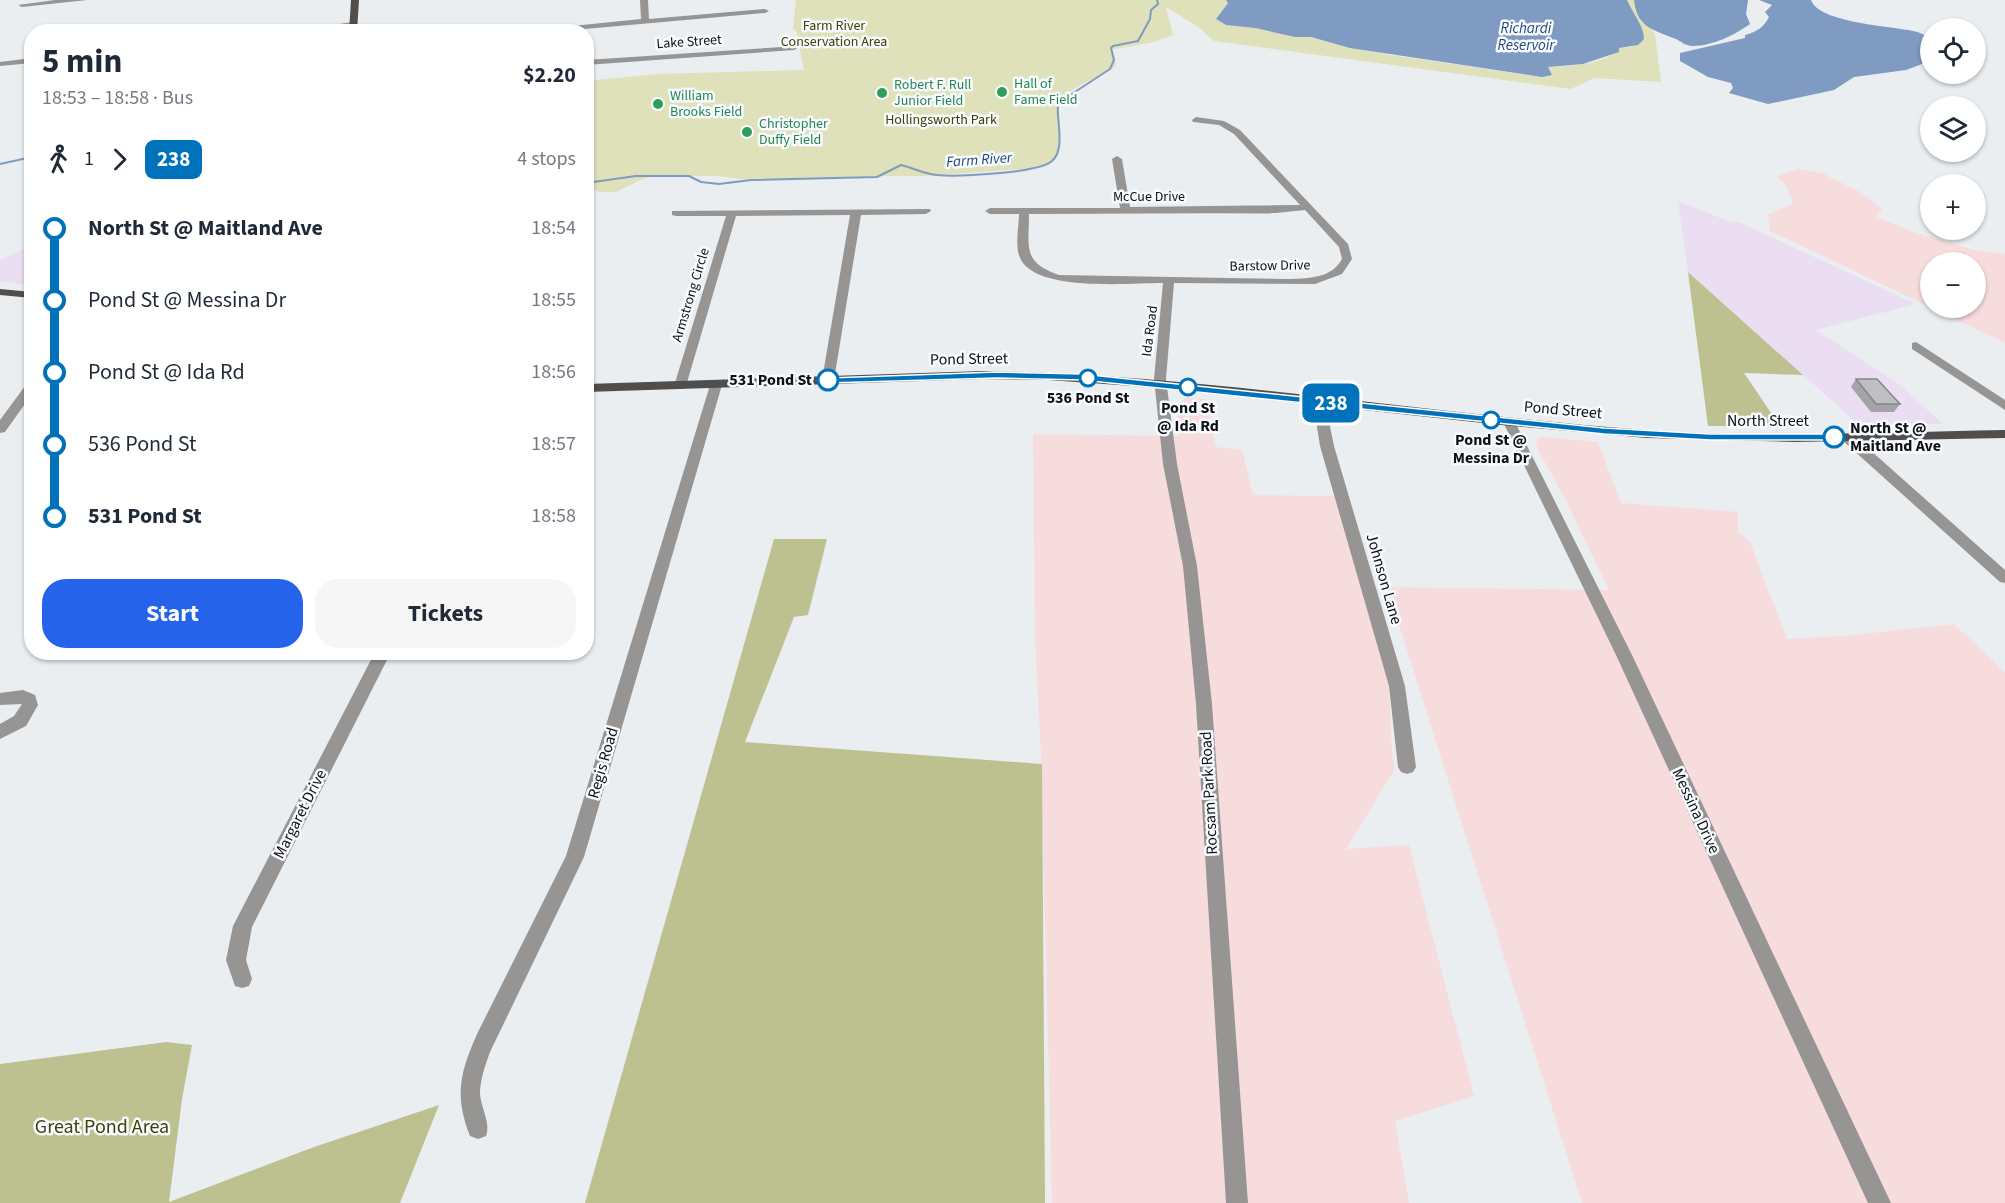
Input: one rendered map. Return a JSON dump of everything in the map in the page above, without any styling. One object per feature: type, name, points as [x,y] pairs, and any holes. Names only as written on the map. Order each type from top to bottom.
[{"type":"main road","points":[[353,24],[355,0]]},
{"type":"main road","points":[[2,292],[24,293]]},
{"type":"main road","name":"Pond Street","points":[[594,388],[1019,375],[1161,384],[1509,422],[1710,437]]},
{"type":"main road","name":"North Street","points":[[1710,437],[2005,434]]},
{"type":"street","points":[[22,5],[83,0]]},
{"type":"street","points":[[644,0],[645,21]]},
{"type":"street","points":[[594,25],[765,11]]},
{"type":"street","name":"Lake Street","points":[[594,62],[794,48]]},
{"type":"street","points":[[0,64],[24,61]]},
{"type":"street","name":"Barstow Drive","points":[[1024,211],[1022,252],[1030,264],[1046,274],[1065,279],[1299,282],[1336,274],[1346,264],[1347,251],[1308,207],[1234,129],[1221,123],[1196,120]]},
{"type":"street","points":[[1117,159],[1126,211]]},
{"type":"street","name":"McCue Drive","points":[[990,211],[1276,210],[1308,207]]},
{"type":"street","points":[[676,213],[926,211]]},
{"type":"street","points":[[828,380],[856,212]]},
{"type":"street","name":"Armstrong Circle","points":[[680,386],[732,213]]},
{"type":"street","name":"Ida Road","points":[[1161,384],[1169,281]]},
{"type":"street","points":[[1916,345],[2005,406]]},
{"type":"street","name":"Rocsam Park Road","points":[[1161,384],[1170,464],[1190,566],[1203,692],[1237,1203]]},
{"type":"street","name":"Regis Road","points":[[478,1128],[468,1102],[473,1071],[484,1041],[575,857],[716,385]]},
{"type":"street","points":[[0,429],[24,396]]},
{"type":"street","name":"Johnson Lane","points":[[1319,402],[1327,446],[1397,686],[1401,706],[1401,745],[1407,767]]},
{"type":"street","name":"Messina Drive","points":[[1509,422],[1624,655],[1880,1203]]},
{"type":"street","points":[[1847,437],[2005,578]]},
{"type":"street","name":"Margaret Drive","points":[[242,979],[236,960],[243,926],[379,660]]},
{"type":"street","points":[[0,699],[23,696],[29,700],[30,705],[23,718],[0,732]]},
{"type":"shaded area","points":[[1798,169],[1822,173],[1860,192],[1882,209],[1877,217],[1920,234],[1920,240],[1941,240],[1978,251],[2005,254],[2005,343],[1953,318],[1986,318],[1986,252],[1920,252],[1920,302],[1770,231],[1768,215],[1793,203],[1787,187],[1777,176]]},
{"type":"shaded area","points":[[1678,201],[1731,222],[1739,222],[1916,304],[1816,330],[1899,384],[1943,424],[1859,425],[1688,272]]},
{"type":"shaded area","points":[[24,249],[24,284],[0,281],[0,260]]},
{"type":"shaded area","points":[[1187,398],[1205,399],[1216,447],[1242,450],[1253,495],[1335,496],[1389,686],[1392,753],[1395,769],[1346,849],[1409,845],[1474,1096],[1395,1121],[1409,1203],[1052,1203],[1041,756],[1035,640],[1033,434],[1180,436],[1176,405]]},
{"type":"shaded area","points":[[1544,437],[1598,442],[1621,503],[1738,512],[1738,533],[1749,540],[1787,639],[1843,636],[1954,624],[2005,672],[2005,1203],[1582,1203],[1387,587],[1609,590],[1564,497],[1536,446],[1537,439]]},
{"type":"green space","name":"Hollingsworth Park","points":[[796,0],[1226,0],[1228,3],[1216,19],[1226,25],[1255,28],[1295,37],[1310,37],[1390,55],[1534,76],[1550,72],[1546,68],[1548,67],[1597,61],[1613,54],[1618,48],[1631,47],[1637,19],[1630,10],[1627,0],[1634,0],[1642,21],[1655,33],[1661,82],[1594,78],[1571,89],[1214,41],[1200,28],[1166,7],[1173,35],[1154,42],[1110,50],[1116,64],[1115,67],[1065,96],[1058,113],[1058,155],[1051,163],[1037,168],[924,176],[759,181],[715,176],[658,176],[645,178],[616,192],[594,190],[594,80],[657,74],[804,70],[796,30],[793,30]]},
{"type":"green space","points":[[1688,272],[1803,375],[1744,373],[1780,426],[1708,426]]},
{"type":"green space","points":[[774,539],[827,539],[808,615],[794,617],[745,742],[1042,764],[1045,1203],[585,1203]]},
{"type":"green space","name":"Great Pond Area","points":[[166,1042],[192,1045],[182,1099],[169,1202],[314,1147],[439,1105],[400,1203],[0,1203],[0,1064]]},
{"type":"water","name":"Richardi Reservoir","points":[[1226,0],[1627,0],[1640,24],[1644,39],[1638,45],[1619,48],[1619,52],[1583,64],[1548,67],[1552,75],[1542,77],[1350,48],[1311,37],[1295,37],[1255,28],[1226,25],[1216,19],[1228,3]]},
{"type":"water","points":[[1634,0],[1748,0],[1746,14],[1750,24],[1715,42],[1700,46],[1688,45],[1648,27],[1639,17]]},
{"type":"water","points":[[1759,0],[1811,0],[1817,8],[1841,19],[1920,33],[1920,65],[1906,70],[1854,77],[1834,90],[1768,104],[1729,93],[1733,88],[1731,83],[1708,77],[1680,61],[1680,53],[1745,38],[1745,35],[1760,29],[1769,17],[1765,12],[1772,5]]},
{"type":"building","points":[[1856,379],[1877,379],[1900,404],[1876,404]]},
{"type":"waterway","name":"Farm River","points":[[594,182],[636,176],[689,176],[701,182],[719,184],[751,180],[877,177],[901,165],[932,174],[947,175],[1032,169],[1052,161],[1059,149],[1058,103],[1110,69],[1114,60],[1111,48],[1113,46],[1138,41],[1150,19],[1151,10],[1158,4],[1157,0]]},
{"type":"waterway","name":"Farm River","points":[[0,164],[24,159]]},
{"type":"bus line","name":"238","points":[[828,380],[997,375],[1081,377],[1604,431],[1710,437],[1834,437]]},
{"type":"place","name":"Hall of Fame Field","points":[[1002,92]]},
{"type":"place","name":"Robert F. Rull Junior Field","points":[[882,93]]},
{"type":"place","name":"William Brooks Field","points":[[658,104]]},
{"type":"place","name":"Christopher Duffy Field","points":[[747,132]]},
{"type":"place","name":"536 Pond St","points":[[1088,378]]},
{"type":"place","name":"531 Pond St","points":[[828,380]]},
{"type":"place","name":"Pond St @ Ida Rd","points":[[1188,387]]},
{"type":"place","name":"Pond St @ Messina Dr","points":[[1491,420]]},
{"type":"place","name":"North St @ Maitland Ave","points":[[1834,437]]},
{"type":"park label","name":"Farm River Conservation Area","points":[[834,34]]}]
